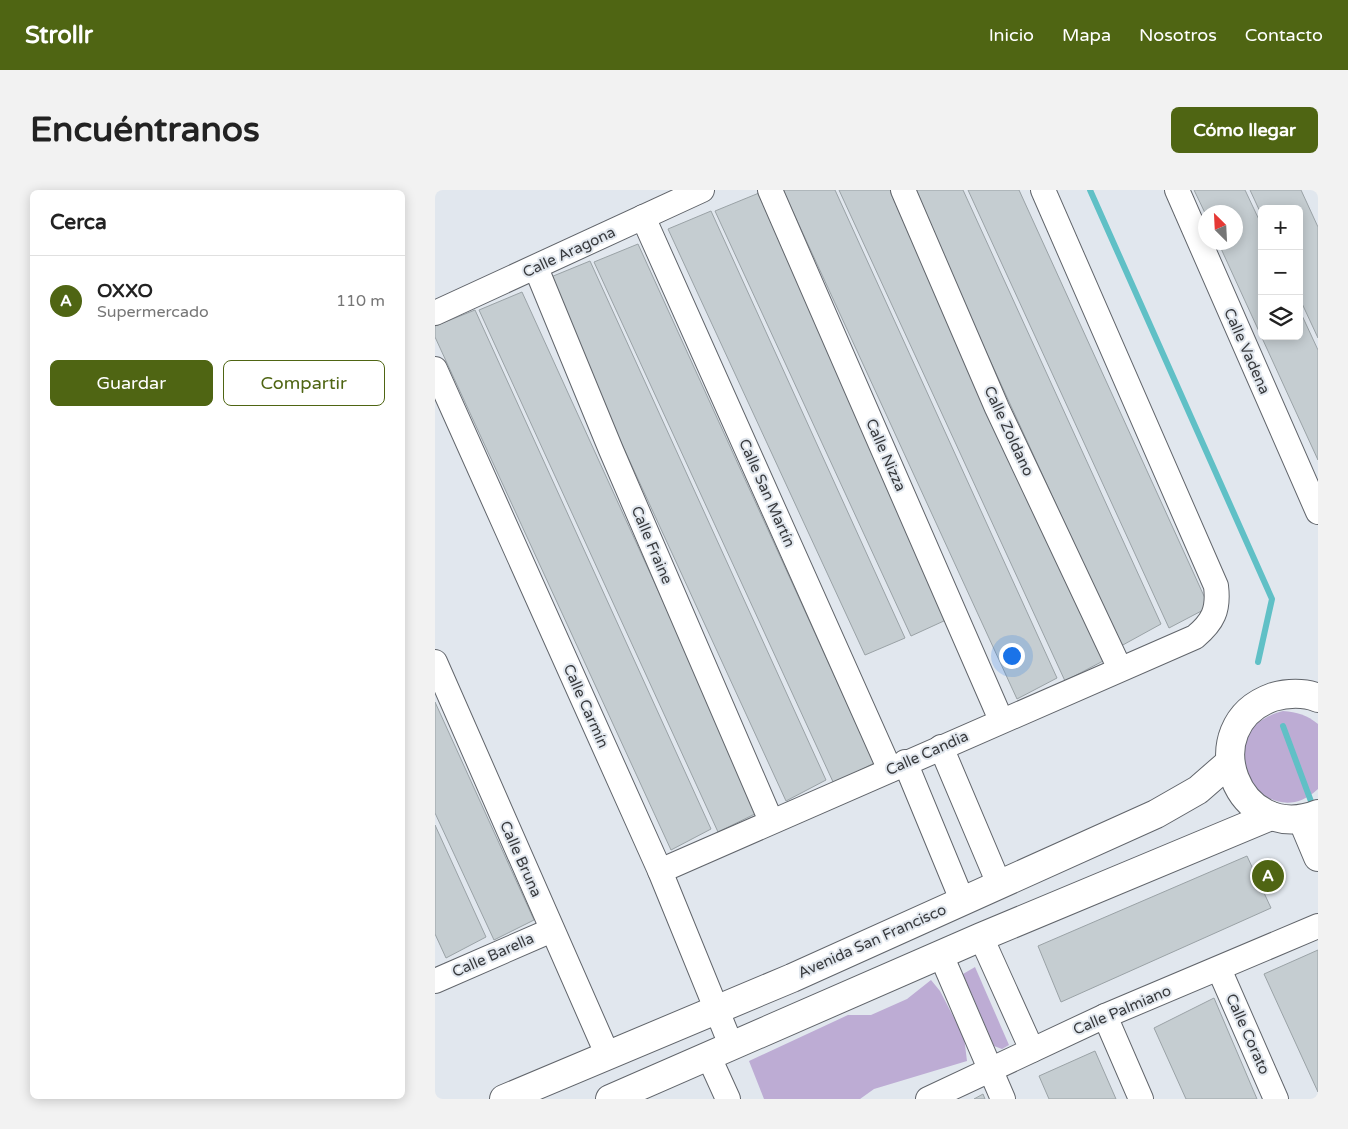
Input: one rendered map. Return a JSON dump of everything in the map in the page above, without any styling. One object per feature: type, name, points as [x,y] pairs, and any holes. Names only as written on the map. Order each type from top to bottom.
[{"type":"street","name":"Calle Aragona","points":[[435,313],[537,268],[702,190]]},
{"type":"street","name":"Calle Nizza","points":[[770,190],[1001,720]]},
{"type":"street","name":"Calle Zoldano","points":[[903,190],[997,408],[1121,669]]},
{"type":"street","name":"Calle Candia","points":[[660,871],[1195,636],[1215,616],[1218,600],[1216,586],[1043,190]]},
{"type":"street","name":"Calle Vadena","points":[[1177,190],[1318,512]]},
{"type":"street","name":"Calle San Martín","points":[[643,217],[897,766],[962,900]]},
{"type":"street","name":"Calle Fraine","points":[[537,268],[611,450],[771,821]]},
{"type":"street","name":"Calle Carmín","points":[[435,368],[660,871],[716,1009],[719,1050],[728,1099]]},
{"type":"street","name":"Calle Bruna","points":[[435,662],[608,1056]]},
{"type":"street","points":[[1317,697],[1282,694],[1262,701],[1245,714],[1234,732],[1229,764],[1239,791],[1253,806],[1271,816],[1289,820],[1310,816],[1318,857]]},
{"type":"street","points":[[941,747],[999,884]]},
{"type":"street","name":"Avenida San Francisco","points":[[512,1097],[792,978],[1156,814],[1198,790],[1229,764]]},
{"type":"street","points":[[610,1099],[981,937],[1271,816]]},
{"type":"street","name":"Calle Palmiano","points":[[929,1099],[1105,1016],[1318,926]]},
{"type":"street","name":"Calle Barella","points":[[436,979],[552,930]]},
{"type":"street","points":[[981,937],[1032,1050]]},
{"type":"street","points":[[941,955],[1003,1099]]},
{"type":"street","name":"Calle Corato","points":[[1219,969],[1276,1099]]},
{"type":"street","points":[[1105,1016],[1141,1099]]},
{"type":"shaded area","points":[[1283,711],[1302,714],[1318,724],[1318,789],[1298,801],[1278,802],[1261,793],[1248,778],[1242,759],[1245,740],[1258,723]]},
{"type":"shaded area","points":[[975,967],[1009,1045],[1002,1049],[994,1046],[963,974]]},
{"type":"shaded area","points":[[931,980],[940,991],[964,1037],[967,1061],[874,1089],[860,1099],[764,1099],[749,1061],[848,1015],[871,1015],[907,999]]},
{"type":"building","points":[[783,190],[835,190],[1057,678],[1017,699]]},
{"type":"building","points":[[839,190],[891,190],[1105,660],[1065,681]]},
{"type":"building","points":[[912,190],[963,190],[1161,624],[1121,646]]},
{"type":"building","points":[[968,190],[1019,190],[1209,607],[1169,628]]},
{"type":"building","points":[[1194,190],[1245,190],[1258,218],[1258,329],[1222,250],[1243,250],[1243,205],[1201,205]]},
{"type":"building","points":[[1250,190],[1301,190],[1318,227],[1318,338],[1303,306],[1303,205],[1258,205],[1258,207]]},
{"type":"building","points":[[759,193],[946,620],[911,636],[715,211]]},
{"type":"building","points":[[711,211],[905,638],[865,655],[668,229]]},
{"type":"building","points":[[638,244],[874,763],[834,784],[594,262]]},
{"type":"building","points":[[590,261],[826,780],[786,801],[546,279]]},
{"type":"building","points":[[522,292],[759,812],[718,832],[479,310]]},
{"type":"building","points":[[475,310],[711,829],[671,850],[435,337],[435,326]]},
{"type":"building","points":[[1303,318],[1318,350],[1318,460],[1263,340],[1303,340]]},
{"type":"building","points":[[435,702],[534,920],[494,940],[435,813]]},
{"type":"building","points":[[435,825],[486,937],[446,958],[435,934]]},
{"type":"building","points":[[1247,856],[1271,908],[1061,1002],[1038,946]]},
{"type":"building","points":[[1318,950],[1318,1092],[1264,974]]},
{"type":"building","points":[[1214,998],[1257,1099],[1186,1099],[1154,1028]]},
{"type":"building","points":[[1095,1051],[1116,1099],[1049,1099],[1039,1076]]},
{"type":"building","points":[[983,1094],[985,1099],[974,1099]]},
{"type":"waterway","points":[[1090,190],[1272,599],[1258,662]]},
{"type":"waterway","points":[[1283,726],[1312,804]]},
{"type":"place","name":"OXXO","points":[[1268,876]]}]
